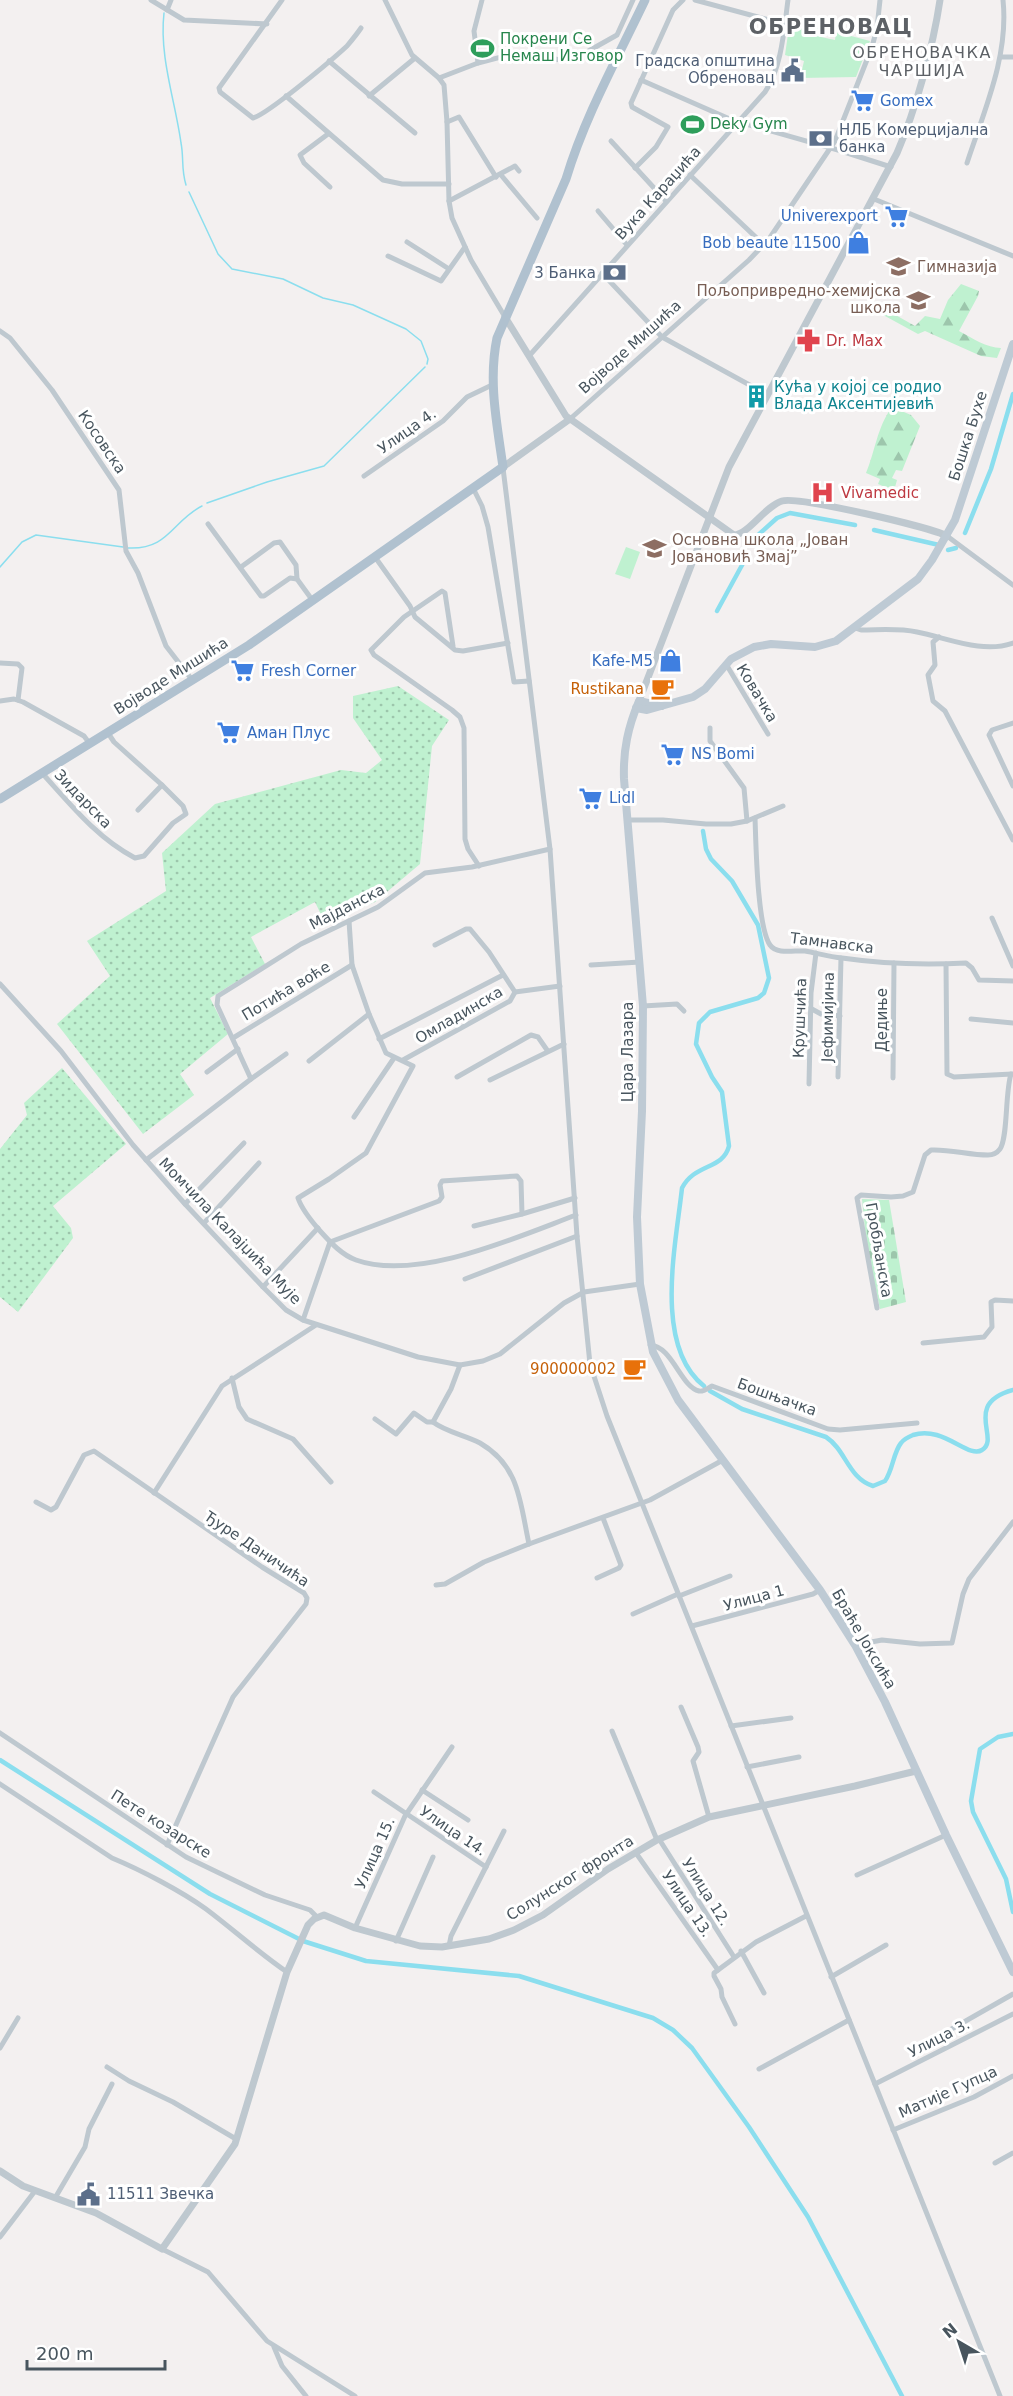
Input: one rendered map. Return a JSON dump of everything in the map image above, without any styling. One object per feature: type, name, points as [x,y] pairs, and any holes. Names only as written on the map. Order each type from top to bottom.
[{"type":"main road","points":[[503,467],[492,385],[495,348],[505,317],[563,186],[574,151],[624,39],[645,0]]},
{"type":"main road","name":"Бошка Бухе","points":[[855,628],[918,579],[947,536],[955,520],[1013,344]]},
{"type":"main road","name":"Војводе Мишића","points":[[0,798],[193,681],[314,601],[503,467]]},
{"type":"main road","points":[[637,704],[661,706],[686,700],[699,694],[726,664],[744,651],[761,645],[815,647],[836,641],[855,628]]},
{"type":"main road","name":"Цара Лазара","points":[[637,704],[624,751],[624,779],[643,1006],[642,1111],[637,1216],[640,1284],[650,1345]]},
{"type":"main road","name":"Браће Јоксића","points":[[650,1345],[658,1366],[678,1400],[820,1590],[855,1645],[888,1709],[1013,1972]]},
{"type":"street","points":[[151,0],[181,19],[267,24]]},
{"type":"street","points":[[167,10],[171,0]]},
{"type":"street","points":[[282,0],[267,24],[220,86],[220,92],[254,118],[329,62],[362,28]]},
{"type":"street","points":[[385,0],[415,58],[439,78],[445,89],[449,201],[454,224],[505,317],[554,399],[570,419],[737,535],[770,506],[781,501],[792,500],[820,504],[947,536],[1013,585]]},
{"type":"street","points":[[478,63],[474,31],[482,0]]},
{"type":"street","points":[[439,78],[478,63],[517,53],[560,60],[584,55],[617,35],[633,0]]},
{"type":"street","points":[[694,0],[784,24]]},
{"type":"street","name":"Вука Караџића","points":[[529,356],[762,96],[772,81],[779,57],[788,0]]},
{"type":"street","name":"Војводе Мишића","points":[[503,467],[570,419],[764,245],[832,148],[872,47],[880,0]]},
{"type":"street","name":"Цара Лазара","points":[[637,704],[709,516],[735,455],[891,167],[906,131],[936,26],[940,0]]},
{"type":"street","points":[[967,163],[1001,57],[1004,30],[1003,0]]},
{"type":"street","points":[[635,168],[656,147],[668,129],[631,106],[673,10],[681,1]]},
{"type":"street","points":[[1001,57],[1013,57]]},
{"type":"street","points":[[369,96],[415,58]]},
{"type":"street","points":[[329,62],[415,133]]},
{"type":"street","points":[[641,80],[739,122],[891,167]]},
{"type":"street","points":[[286,96],[375,174],[388,181],[402,184],[449,184]]},
{"type":"street","points":[[447,122],[459,117],[499,176],[537,218]]},
{"type":"street","points":[[328,134],[300,155],[304,163],[330,187]]},
{"type":"street","points":[[610,141],[666,201]]},
{"type":"street","points":[[449,201],[514,166],[519,171]]},
{"type":"street","points":[[690,176],[764,245]]},
{"type":"street","points":[[874,199],[1013,256]]},
{"type":"street","points":[[598,211],[627,245]]},
{"type":"street","points":[[407,242],[449,269]]},
{"type":"street","points":[[388,256],[439,280],[465,247]]},
{"type":"street","points":[[602,273],[662,338],[768,395]]},
{"type":"street","name":"Косовска","points":[[0,331],[10,338],[52,390],[119,490],[126,551],[138,573],[166,646],[193,681]]},
{"type":"street","name":"Улица 4.","points":[[364,476],[443,421],[467,397],[492,385]]},
{"type":"street","points":[[503,467],[550,849],[577,1236],[592,1374],[762,1806],[1000,2396]]},
{"type":"street","points":[[473,488],[488,526],[514,682],[529,681]]},
{"type":"street","points":[[208,524],[261,596],[290,578],[297,579]]},
{"type":"street","points":[[241,567],[274,543],[280,542],[296,565],[297,579],[314,601]]},
{"type":"street","points":[[375,556],[417,620],[458,651],[508,643]]},
{"type":"street","points":[[453,646],[444,592],[441,592],[412,612],[373,647],[372,653],[452,710],[462,721],[464,728],[465,839],[468,849],[479,866]]},
{"type":"street","points":[[855,628],[861,630],[900,629],[984,647],[999,647],[1013,643]]},
{"type":"street","points":[[939,636],[933,642],[935,665],[928,675],[932,697],[935,703],[945,711],[1013,840]]},
{"type":"street","points":[[0,663],[18,664],[22,668],[18,700]]},
{"type":"street","name":"Ковачка","points":[[726,664],[768,734]]},
{"type":"street","points":[[0,701],[18,700],[84,736],[91,744]]},
{"type":"street","points":[[1013,723],[990,731],[989,735],[1013,786]]},
{"type":"street","points":[[710,728],[710,741],[744,788],[747,821]]},
{"type":"street","points":[[108,733],[114,742],[162,785],[138,810]]},
{"type":"street","name":"Зидарска","points":[[42,773],[104,839],[139,858],[173,823],[186,814],[183,806],[162,785]]},
{"type":"street","points":[[628,820],[672,820],[719,825],[747,821],[783,806]]},
{"type":"street","name":"Тамнавска","points":[[755,818],[758,885],[769,944],[781,951],[816,953],[841,958],[894,963],[969,965],[977,978],[982,981],[1013,981]]},
{"type":"street","name":"Мајданска","points":[[251,1079],[217,1005],[219,996],[301,944],[378,908],[425,873],[479,866],[550,849]]},
{"type":"street","points":[[992,918],[1013,966]]},
{"type":"street","name":"Потића воће","points":[[349,921],[352,965],[379,1039]]},
{"type":"street","points":[[435,945],[466,928],[470,929],[489,952],[515,992]]},
{"type":"street","name":"Крушчића","points":[[809,1084],[810,1008],[816,953]]},
{"type":"street","name":"Јефимијина","points":[[838,1077],[841,958]]},
{"type":"street","points":[[591,965],[640,962]]},
{"type":"street","name":"Дедиње","points":[[892,1078],[894,963]]},
{"type":"street","points":[[946,964],[947,1074],[954,1077],[1012,1074]]},
{"type":"street","name":"Потића воће","points":[[233,1038],[352,965]]},
{"type":"street","points":[[403,1060],[386,1053],[379,1039],[503,975]]},
{"type":"street","name":"Момчила Калајџића Мује","points":[[0,984],[61,1051],[146,1160],[185,1204],[286,1310],[303,1320],[431,1360],[460,1365],[483,1361],[500,1354],[564,1303],[584,1292],[640,1284]]},
{"type":"street","name":"Омладинска","points":[[403,1060],[510,1001],[515,992],[560,986]]},
{"type":"street","points":[[643,1006],[677,1004],[684,1011]]},
{"type":"street","points":[[810,1008],[820,1014],[840,1016]]},
{"type":"street","points":[[309,1061],[369,1014]]},
{"type":"street","points":[[970,1019],[1013,1023]]},
{"type":"street","points":[[457,1077],[531,1035],[538,1037],[547,1050]]},
{"type":"street","points":[[490,1080],[547,1050],[564,1044]]},
{"type":"street","points":[[207,1072],[238,1049]]},
{"type":"street","points":[[146,1160],[286,1054]]},
{"type":"street","points":[[354,1117],[394,1058]]},
{"type":"street","name":"Омладинска","points":[[403,1060],[411,1064],[413,1068],[366,1153],[298,1198],[330,1242],[356,1260],[386,1267],[404,1267],[432,1263],[470,1252],[576,1215]]},
{"type":"street","name":"Гробљанска","points":[[877,1308],[857,1198],[861,1196],[903,1196],[913,1192],[925,1155],[931,1150],[986,1155],[998,1152],[1001,1148],[1007,1091],[1012,1074]]},
{"type":"street","points":[[185,1204],[244,1143]]},
{"type":"street","points":[[204,1223],[259,1163]]},
{"type":"street","points":[[303,1320],[330,1242],[439,1201],[442,1197],[440,1183],[444,1180],[517,1176],[521,1181],[522,1214]]},
{"type":"street","points":[[474,1226],[575,1198]]},
{"type":"street","points":[[263,1287],[318,1228]]},
{"type":"street","points":[[465,1279],[577,1236]]},
{"type":"street","points":[[922,1343],[984,1337],[992,1327],[991,1302],[995,1300],[1013,1301]]},
{"type":"street","points":[[154,1493],[222,1386],[316,1325]]},
{"type":"street","name":"Бошњачка","points":[[650,1345],[660,1348],[690,1385],[698,1390],[704,1391],[712,1386],[824,1427],[840,1430],[917,1423]]},
{"type":"street","points":[[433,1422],[451,1389],[460,1365]]},
{"type":"street","points":[[232,1378],[239,1407],[247,1419],[293,1439],[331,1482]]},
{"type":"street","points":[[375,1419],[396,1434],[413,1413],[427,1422],[433,1422],[479,1443],[508,1467],[515,1482],[529,1544]]},
{"type":"street","name":"Ђуре Даничића","points":[[36,1502],[51,1510],[56,1507],[84,1455],[92,1451],[304,1593],[308,1598],[306,1604],[233,1697],[167,1845]]},
{"type":"street","points":[[436,1585],[445,1584],[490,1560],[529,1544],[642,1503],[723,1460]]},
{"type":"street","points":[[597,1578],[621,1566],[603,1518]]},
{"type":"street","points":[[855,1645],[882,1640],[920,1644],[952,1644],[969,1579],[1013,1522]]},
{"type":"street","points":[[633,1614],[730,1576]]},
{"type":"street","name":"Улица 1","points":[[692,1626],[813,1594],[820,1590]]},
{"type":"street","points":[[681,1707],[698,1747],[698,1754],[693,1761],[709,1817]]},
{"type":"street","points":[[731,1726],[791,1718]]},
{"type":"street","name":"Улица 12.","points":[[612,1731],[658,1840],[734,1957]]},
{"type":"street","name":"Пете козарске","points":[[0,1733],[167,1845],[239,1884],[310,1910],[317,1917]]},
{"type":"street","name":"Улица 15.","points":[[355,1928],[406,1814],[452,1747]]},
{"type":"street","points":[[747,1767],[799,1757]]},
{"type":"street","name":"Солунског фронта","points":[[317,1917],[324,1916],[396,1941],[431,1947],[489,1939],[514,1930],[543,1915],[658,1840],[709,1817],[916,1771]]},
{"type":"street","points":[[0,1784],[112,1858],[129,1865],[204,1907],[245,1939],[261,1955],[287,1972]]},
{"type":"street","points":[[422,1790],[468,1820]]},
{"type":"street","name":"Улица 14.","points":[[374,1792],[486,1868]]},
{"type":"street","name":"Улица 14.","points":[[449,1946],[451,1936],[504,1831]]},
{"type":"street","points":[[857,1875],[946,1835]]},
{"type":"street","name":"Улица 13.","points":[[636,1853],[718,1970]]},
{"type":"street","points":[[396,1941],[433,1857]]},
{"type":"street","points":[[735,2024],[714,1976],[718,1970],[741,1952],[806,1916]]},
{"type":"street","points":[[162,2249],[236,2139],[287,1972],[308,1925],[317,1917]]},
{"type":"street","points":[[831,1977],[886,1945]]},
{"type":"street","points":[[741,1952],[764,1993]]},
{"type":"street","points":[[927,2043],[1013,1994]]},
{"type":"street","name":"Улица 3.","points":[[875,2084],[1013,2014]]},
{"type":"street","points":[[0,2048],[18,2018]]},
{"type":"street","points":[[759,2069],[849,2020]]},
{"type":"street","points":[[107,2067],[236,2139]]},
{"type":"street","name":"Матије Гупца","points":[[893,2130],[974,2097],[1013,2076]]},
{"type":"street","points":[[55,2198],[85,2147],[87,2134],[112,2084]]},
{"type":"street","points":[[995,2163],[1013,2153]]},
{"type":"street","points":[[0,2171],[23,2186],[96,2213],[208,2271],[261,2336],[274,2347],[356,2396]]},
{"type":"street","points":[[0,2237],[35,2191]]},
{"type":"street","points":[[274,2347],[282,2366],[306,2396]]},
{"type":"green space","points":[[790,20],[822,29],[821,37],[835,40],[836,32],[870,41],[856,77],[800,78],[804,61],[785,55]]},
{"type":"green space","points":[[961,284],[979,291],[959,331],[985,344],[1001,348],[997,358],[981,356],[925,331],[918,334],[874,310],[878,305],[915,326],[925,316],[940,319],[948,300]]},
{"type":"green space","points":[[892,407],[911,415],[920,426],[902,471],[896,470],[892,478],[897,480],[894,491],[878,484],[880,479],[866,473],[880,431]]},
{"type":"green space","points":[[626,547],[640,552],[630,579],[615,574]]},
{"type":"green space","points":[[398,686],[449,720],[432,746],[420,864],[375,902],[347,913],[326,925],[315,902],[251,937],[265,964],[210,998],[228,1034],[180,1074],[194,1095],[143,1134],[57,1024],[110,976],[87,941],[166,891],[162,853],[215,804],[341,770],[366,773],[382,760],[353,718],[353,696]]},
{"type":"green space","points":[[62,1068],[126,1144],[53,1206],[71,1228],[73,1238],[18,1312],[0,1297],[0,1149],[27,1115],[24,1103]]},
{"type":"green space","points":[[862,1199],[889,1200],[906,1302],[880,1309],[867,1250]]},
{"type":"waterway","points":[[164,13],[166,62],[182,148],[186,185]]},
{"type":"waterway","points":[[189,192],[218,254],[232,269],[283,279],[323,298],[353,305],[406,329],[421,341],[428,359],[427,364]]},
{"type":"waterway","points":[[207,503],[267,482],[324,466],[425,367]]},
{"type":"waterway","points":[[965,533],[991,469],[1013,394]]},
{"type":"waterway","points":[[128,548],[142,547],[162,540],[192,512],[202,506]]},
{"type":"waterway","points":[[757,536],[777,518],[790,513],[855,525]]},
{"type":"waterway","points":[[874,530],[939,545]]},
{"type":"waterway","points":[[0,567],[22,542],[36,535],[123,547]]},
{"type":"waterway","points":[[948,550],[956,548]]},
{"type":"waterway","points":[[717,611],[747,556]]},
{"type":"waterway","points":[[703,831],[706,849],[711,859],[732,881],[758,925],[769,978],[764,993],[758,998],[710,1012],[699,1023],[696,1044],[722,1092],[729,1146],[721,1159],[694,1174],[682,1188],[672,1293],[673,1321],[678,1346],[688,1368],[704,1386]]},
{"type":"waterway","points":[[710,1391],[742,1409],[826,1437],[838,1449],[858,1477],[873,1486],[885,1481],[898,1447],[903,1440],[913,1435],[934,1434],[970,1450],[976,1452],[982,1450],[987,1445],[985,1421],[989,1404],[998,1396],[1013,1390]]},
{"type":"waterway","points":[[1013,1734],[998,1737],[980,1749],[971,1801],[973,1812],[1006,1879],[1013,1912]]},
{"type":"waterway","points":[[0,1760],[210,1894],[303,1941],[366,1961],[519,1976],[653,2018],[673,2030],[692,2048],[749,2127],[808,2217],[902,2396]]},
{"type":"place","name":"Покрени Се Немаш Изговор","points":[[482,48]]},
{"type":"place","name":"Градска општина Обреновац","points":[[793,70]]},
{"type":"place","name":"Gomex","points":[[862,101]]},
{"type":"place","name":"Deky Gym","points":[[692,124]]},
{"type":"place","name":"НЛБ Комерцијална банка","points":[[821,139]]},
{"type":"place","name":"Univerexport","points":[[896,216]]},
{"type":"place","name":"Bob beaute 11500","points":[[859,243]]},
{"type":"place","name":"Гимназија","points":[[899,267]]},
{"type":"place","name":"3 Банка","points":[[614,273]]},
{"type":"place","name":"Пољопривредно-хемијска школа","points":[[919,300]]},
{"type":"place","name":"Dr. Max","points":[[808,341]]},
{"type":"place","name":"Кућа у којој се родио Влада Аксентијевић","points":[[756,396]]},
{"type":"place","name":"Vivamedic","points":[[823,493]]},
{"type":"place","name":"Основна школа „Јован Јовановић Змај”","points":[[654,549]]},
{"type":"place","name":"Kafe-M5","points":[[671,661]]},
{"type":"place","name":"Fresh Corner","points":[[243,671]]},
{"type":"place","name":"Rustikana","points":[[662,689]]},
{"type":"place","name":"Аман Плус","points":[[229,733]]},
{"type":"place","name":"NS Bomi","points":[[673,754]]},
{"type":"place","name":"Lidl","points":[[591,798]]},
{"type":"place","name":"900000002","points":[[634,1369]]},
{"type":"place","name":"11511 Звечка","points":[[89,2194]]},
{"type":"district","name":"ОБРЕНОВАЦ","points":[[831,27]]},
{"type":"district","name":"ОБРЕНОВАЧКА ЧАРШИЈА","points":[[922,61]]}]
